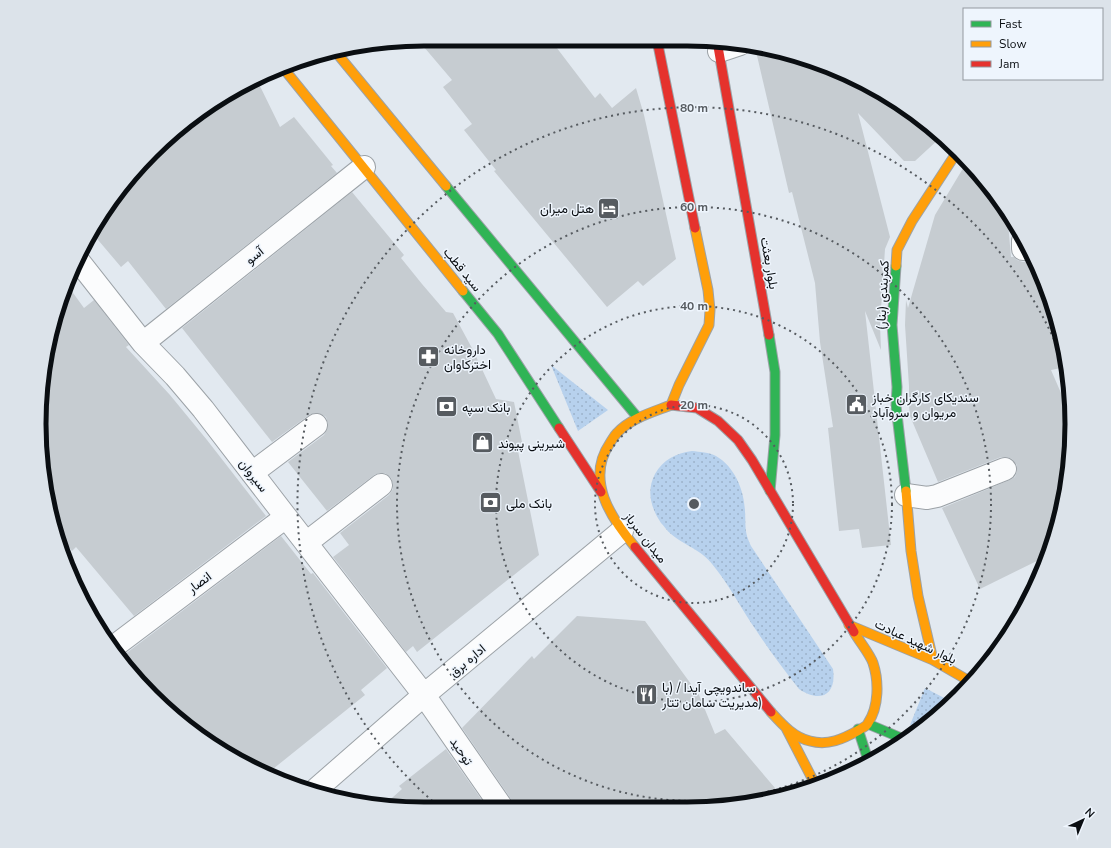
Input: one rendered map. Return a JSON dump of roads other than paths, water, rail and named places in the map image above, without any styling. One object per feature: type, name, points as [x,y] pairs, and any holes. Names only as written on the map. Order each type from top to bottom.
[{"type":"street","points":[[659,46],[708,290],[710,310],[709,325],[679,385],[671,405]]},
{"type":"street","name":"بلوار بعثت","points":[[718,48],[775,372],[775,436],[770,491]]},
{"type":"street","points":[[339,56],[638,418]]},
{"type":"street","name":"سید قطب","points":[[287,72],[498,334],[604,498]]},
{"type":"street","name":"کمربندی (بنار)","points":[[932,660],[918,596],[911,551],[896,406],[897,387],[892,325],[897,250],[912,221],[954,157]]},
{"type":"street","name":"آسو","points":[[143,343],[364,167]]},
{"type":"street","name":"سیروان","points":[[81,265],[143,343],[175,376],[203,409],[424,696]]},
{"type":"street","name":"میدان سرباز","points":[[671,405],[697,408],[718,422],[738,440],[752,460],[849,625],[873,662],[877,686],[874,710],[868,724],[844,739],[822,743],[799,737],[786,728],[763,704],[622,531],[611,514],[604,498],[599,471],[604,452],[618,433],[638,418],[671,405]]},
{"type":"street","points":[[252,473],[316,425]]},
{"type":"street","points":[[906,496],[927,498],[937,496],[1005,470]]},
{"type":"street","points":[[306,543],[381,485]]},
{"type":"street","name":"انصار","points":[[117,644],[286,517]]},
{"type":"street","name":"اداره برق","points":[[319,787],[424,696],[622,531]]},
{"type":"street","name":"بلوار شهید عبادت","points":[[849,625],[932,660],[965,679]]},
{"type":"street","name":"توحید","points":[[424,696],[497,802]]},
{"type":"street","points":[[868,724],[899,737]]},
{"type":"street","points":[[786,728],[813,780]]},
{"type":"street","points":[[858,729],[867,756]]},
{"type":"place","name":"هتل میران","points":[[609,208]]},
{"type":"place","name":"داروخانه اخترکاوان","points":[[429,356]]},
{"type":"place","name":"سندیکای کارگران خباز مریوان و سروآباد","points":[[856,404]]},
{"type":"place","name":"بانک سپه","points":[[447,407]]},
{"type":"place","name":"شیرینی پیوند","points":[[482,443]]},
{"type":"place","name":"بانک ملی","points":[[490,503]]},
{"type":"place","name":"ساندویچی آیدا / (با مدیریت سامان تتار)","points":[[647,694]]}]
